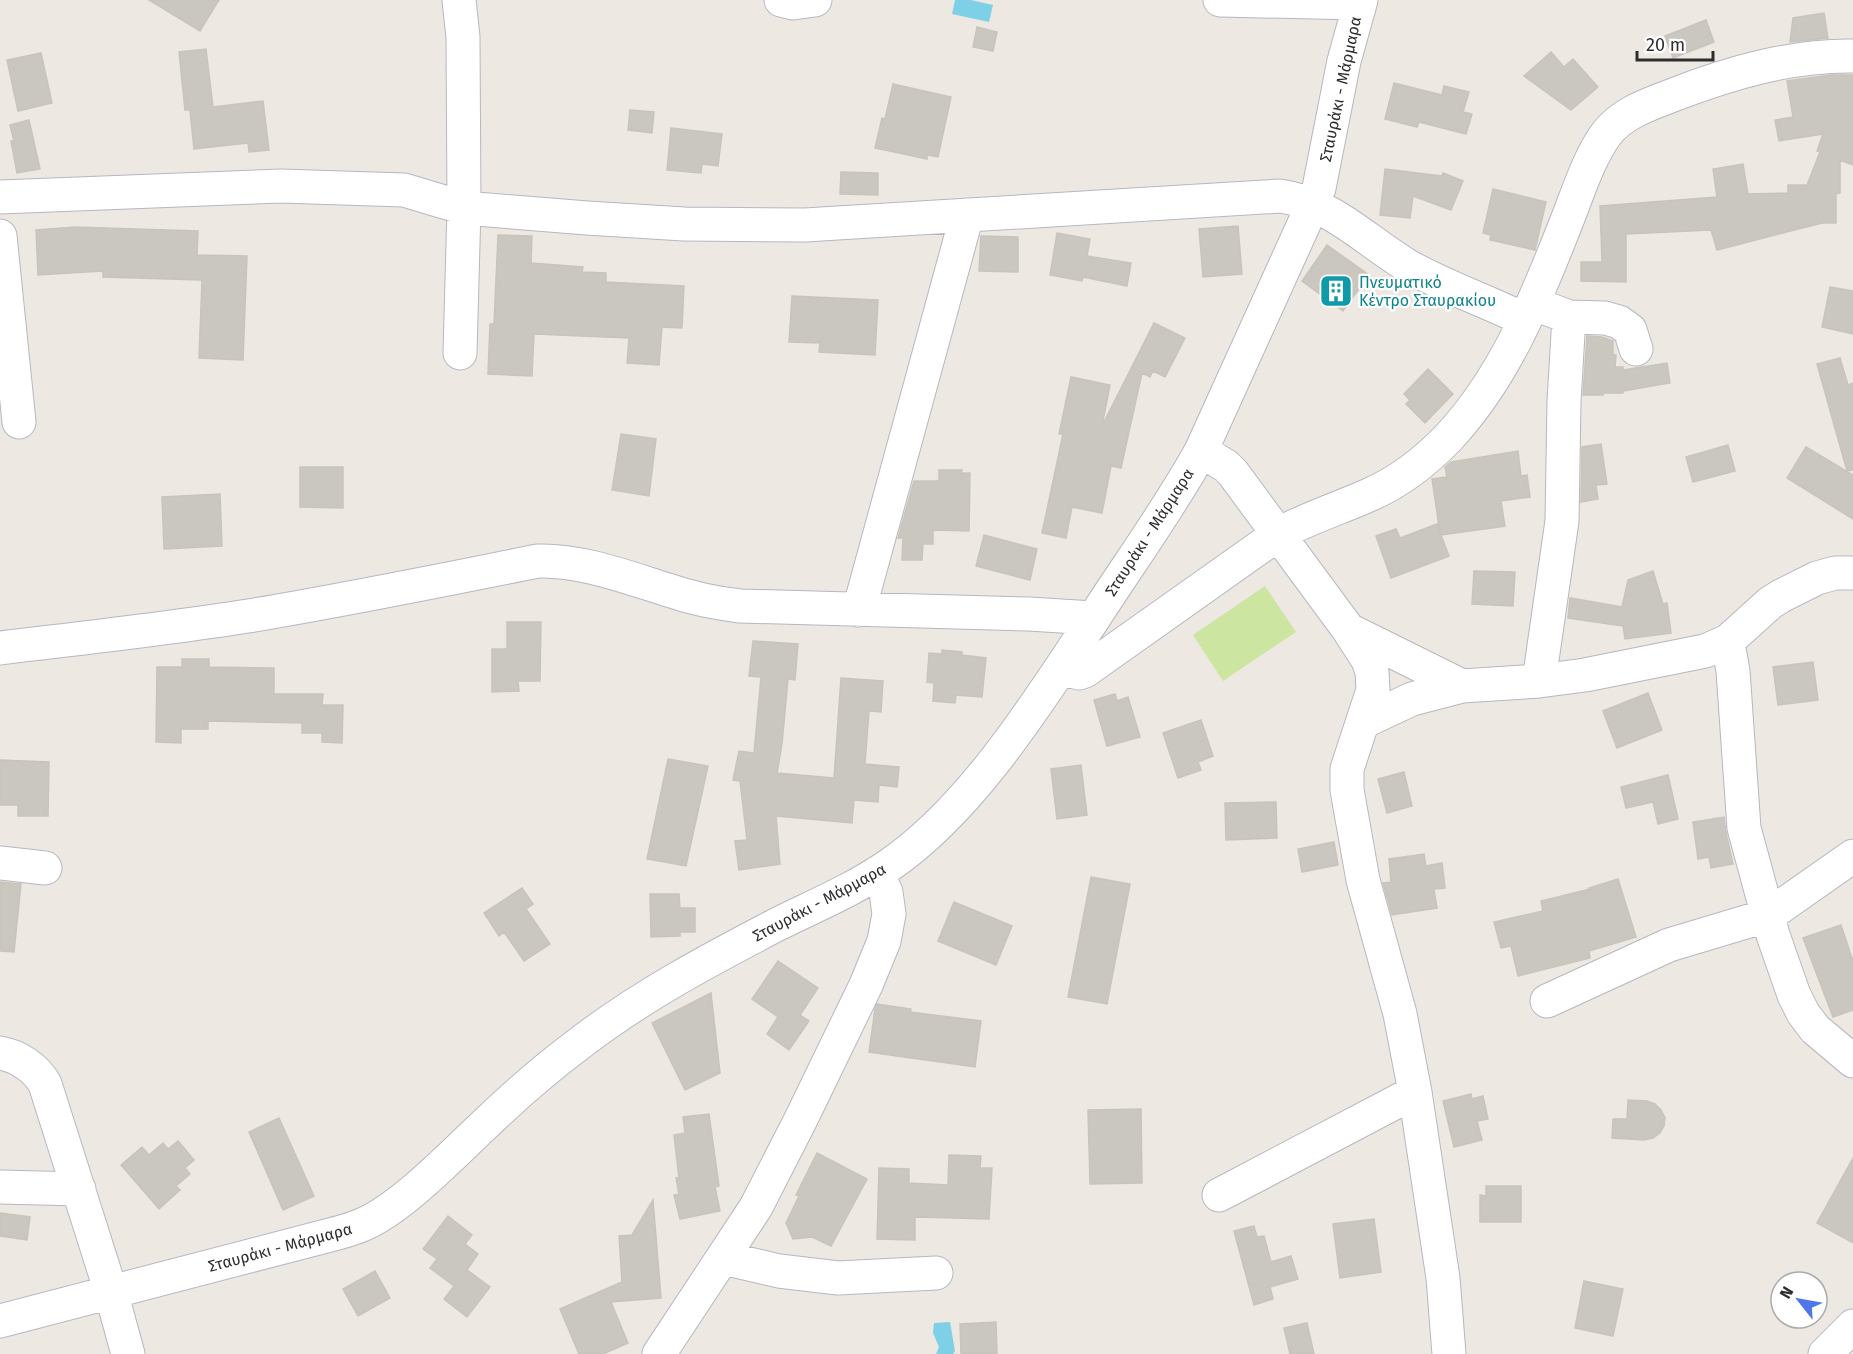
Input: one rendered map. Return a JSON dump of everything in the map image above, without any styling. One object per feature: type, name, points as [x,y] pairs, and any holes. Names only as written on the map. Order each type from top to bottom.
[{"type":"street","points":[[459,0],[463,37],[464,208],[460,353]]},
{"type":"street","points":[[781,0],[793,3],[815,0]]},
{"type":"street","points":[[1220,0],[1360,2]]},
{"type":"street","name":"Σταυράκι - Μάρμαρα","points":[[0,1320],[366,1224],[411,1191],[544,1071],[625,1011],[710,961],[877,873],[929,833],[1010,740],[1062,668],[1093,618],[1152,533],[1201,451],[1319,188],[1344,61],[1360,2]]},
{"type":"street","points":[[1062,668],[1079,673],[1085,671],[1277,535],[1300,522],[1370,495],[1399,479],[1449,437],[1487,388],[1529,312],[1593,160],[1606,135],[1625,116],[1652,103],[1732,74],[1792,62],[1853,56]]},
{"type":"street","points":[[0,197],[281,186],[404,190],[464,208],[684,224],[805,225],[1280,196],[1296,198],[1313,204],[1354,227],[1410,267],[1529,312],[1569,317],[1605,318],[1619,322],[1630,330],[1636,349]]},
{"type":"street","points":[[859,609],[967,215]]},
{"type":"street","points":[[0,236],[19,422]]},
{"type":"street","points":[[1539,681],[1562,521],[1564,401],[1569,317]]},
{"type":"street","points":[[1201,451],[1226,466],[1233,473],[1348,629],[1368,660],[1372,672],[1372,690],[1347,769],[1347,790],[1363,880],[1400,1014],[1415,1092],[1443,1278],[1449,1354]]},
{"type":"street","points":[[0,648],[246,616],[547,561],[565,562],[717,603],[740,606],[1029,614],[1093,618]]},
{"type":"street","points":[[1363,722],[1375,714],[1412,699],[1462,686],[1539,681],[1585,675],[1687,655],[1724,644],[1781,596],[1817,578],[1835,573],[1853,573]]},
{"type":"street","points":[[1348,629],[1462,686]]},
{"type":"street","points":[[1724,644],[1730,654],[1733,671],[1744,828],[1752,863],[1787,977],[1803,1012],[1815,1029],[1853,1061]]},
{"type":"street","points":[[1547,1000],[1669,945],[1769,915],[1853,856]]},
{"type":"street","points":[[0,863],[45,868]]},
{"type":"street","points":[[659,1354],[756,1207],[879,954],[889,914],[886,892],[877,873]]},
{"type":"street","points":[[0,1053],[22,1061],[42,1079],[79,1189],[128,1354]]},
{"type":"street","points":[[1219,1195],[1415,1092]]},
{"type":"street","points":[[0,1187],[79,1189]]},
{"type":"street","points":[[723,1258],[779,1271],[838,1278],[936,1273]]},
{"type":"street","points":[[1825,1354],[1853,1326]]},
{"type":"green space","points":[[1265,586],[1296,632],[1223,681],[1193,635]]},
{"type":"water","points":[[955,0],[971,0],[993,5],[989,22],[952,14]]},
{"type":"water","points":[[950,1322],[955,1351],[953,1354],[936,1354],[939,1347],[933,1333],[934,1323]]},
{"type":"building","points":[[149,0],[219,0],[200,31]]},
{"type":"building","points":[[1824,13],[1828,38],[1790,42],[1793,18]]},
{"type":"building","points":[[1706,20],[1714,42],[1673,58],[1665,36]]},
{"type":"building","points":[[977,27],[997,32],[993,51],[973,47]]},
{"type":"building","points":[[206,49],[213,107],[263,101],[269,150],[249,152],[248,143],[194,149],[190,110],[185,110],[179,52]]},
{"type":"building","points":[[1551,52],[1564,67],[1573,59],[1598,87],[1571,110],[1524,76]]},
{"type":"building","points":[[41,53],[52,103],[18,111],[7,60]]},
{"type":"building","points":[[1831,75],[1853,75],[1853,165],[1840,160],[1840,193],[1836,194],[1836,223],[1822,223],[1717,250],[1711,230],[1626,234],[1626,282],[1581,281],[1581,262],[1602,262],[1600,206],[1717,197],[1713,169],[1743,164],[1748,194],[1788,193],[1788,185],[1807,185],[1820,152],[1817,151],[1823,134],[1779,141],[1775,120],[1793,117],[1787,81]]},
{"type":"building","points":[[1394,83],[1442,95],[1444,86],[1469,92],[1463,112],[1472,114],[1466,134],[1419,122],[1417,127],[1385,119]]},
{"type":"building","points":[[893,84],[951,97],[938,157],[927,155],[927,159],[875,148]]},
{"type":"building","points":[[630,110],[654,112],[652,133],[628,130]]},
{"type":"building","points":[[29,120],[40,169],[17,173],[10,125]]},
{"type":"building","points":[[671,128],[722,134],[718,166],[702,164],[701,173],[667,170]]},
{"type":"building","points":[[1385,169],[1442,176],[1443,173],[1463,181],[1451,210],[1413,196],[1410,218],[1380,215]]},
{"type":"building","points":[[841,172],[878,173],[878,195],[840,194]]},
{"type":"building","points":[[1493,189],[1546,202],[1535,250],[1490,240],[1491,235],[1483,233]]},
{"type":"building","points":[[1238,226],[1242,274],[1203,277],[1199,229]]},
{"type":"building","points":[[75,227],[198,231],[197,255],[247,256],[243,360],[199,358],[202,280],[103,277],[103,271],[38,275],[36,230]]},
{"type":"building","points":[[1057,233],[1090,239],[1087,256],[1131,263],[1127,286],[1083,277],[1082,281],[1050,275]]},
{"type":"building","points":[[498,235],[532,236],[531,263],[583,267],[582,272],[606,273],[606,282],[684,286],[682,328],[662,327],[659,365],[627,363],[629,338],[534,334],[532,376],[488,374],[490,324],[494,324]]},
{"type":"building","points":[[981,236],[1018,237],[1018,272],[979,271]]},
{"type":"building","name":"Πνευματικό Κέντρο Σταυρακίου","points":[[1327,245],[1369,275],[1343,311],[1302,281]]},
{"type":"building","points":[[1830,287],[1853,291],[1853,334],[1822,327]]},
{"type":"building","points":[[792,296],[878,300],[875,355],[819,352],[820,343],[789,342]]},
{"type":"building","points":[[1154,323],[1185,338],[1165,377],[1153,371],[1150,377],[1142,373],[1121,468],[1111,466],[1102,513],[1072,507],[1066,538],[1042,533],[1063,434],[1059,434],[1071,377],[1110,385],[1102,426]]},
{"type":"building","points":[[1587,336],[1602,337],[1613,341],[1613,355],[1616,355],[1615,367],[1623,367],[1623,370],[1667,363],[1670,383],[1623,391],[1623,393],[1583,395]]},
{"type":"building","points":[[1840,358],[1848,385],[1853,383],[1853,470],[1847,471],[1817,364]]},
{"type":"building","points":[[1428,369],[1453,394],[1425,423],[1406,404],[1410,400],[1404,394]]},
{"type":"building","points":[[621,434],[656,439],[649,496],[612,490]]},
{"type":"building","points":[[1601,444],[1607,484],[1596,485],[1598,499],[1581,502],[1582,447]]},
{"type":"building","points":[[1728,445],[1735,471],[1693,482],[1686,457]]},
{"type":"building","points":[[1806,447],[1853,475],[1853,519],[1787,478]]},
{"type":"building","points":[[1518,451],[1521,476],[1527,475],[1530,497],[1501,501],[1505,526],[1441,535],[1449,556],[1391,578],[1376,536],[1396,529],[1400,538],[1437,524],[1440,533],[1432,479],[1447,477],[1445,467],[1451,462]]},
{"type":"building","points":[[300,467],[343,467],[343,508],[300,507]]},
{"type":"building","points":[[939,470],[962,470],[961,473],[970,473],[969,531],[933,530],[933,544],[923,544],[922,560],[902,560],[903,538],[898,538],[914,481],[939,481]]},
{"type":"building","points":[[220,494],[222,546],[164,549],[162,497]]},
{"type":"building","points":[[984,535],[1037,549],[1030,580],[976,566]]},
{"type":"building","points":[[1474,571],[1515,572],[1513,606],[1472,604]]},
{"type":"building","points":[[1653,571],[1663,604],[1667,603],[1671,633],[1625,639],[1623,626],[1568,618],[1570,598],[1622,607],[1628,580]]},
{"type":"building","points":[[507,622],[541,622],[540,681],[518,681],[519,691],[492,692],[492,649],[507,649]]},
{"type":"building","points":[[753,641],[798,644],[795,680],[788,679],[777,773],[834,778],[841,678],[883,681],[881,712],[869,711],[865,764],[899,767],[897,787],[879,785],[878,802],[854,800],[852,823],[776,816],[780,864],[739,870],[735,841],[747,840],[740,781],[733,780],[739,751],[754,753],[761,677],[749,676]]},
{"type":"building","points":[[942,650],[986,658],[982,697],[956,695],[955,703],[933,701],[934,683],[927,682],[929,653],[942,654]]},
{"type":"building","points":[[182,659],[209,659],[209,667],[274,668],[274,694],[323,694],[322,705],[343,705],[342,743],[322,742],[322,733],[302,733],[302,723],[208,721],[208,729],[181,729],[181,743],[156,742],[157,667],[182,667]]},
{"type":"building","points":[[1813,662],[1818,700],[1778,705],[1773,667]]},
{"type":"building","points":[[1648,693],[1662,730],[1617,748],[1603,711]]},
{"type":"building","points":[[1115,694],[1117,701],[1128,697],[1140,737],[1107,746],[1094,700]]},
{"type":"building","points":[[1201,720],[1213,756],[1198,762],[1201,770],[1178,778],[1163,733]]},
{"type":"building","points":[[668,759],[708,766],[686,866],[647,859]]},
{"type":"building","points":[[0,760],[49,762],[48,816],[18,816],[18,805],[0,805]]},
{"type":"building","points":[[1081,765],[1087,815],[1057,819],[1051,769]]},
{"type":"building","points":[[1404,772],[1412,806],[1387,813],[1378,779]]},
{"type":"building","points":[[1668,775],[1678,819],[1658,824],[1653,802],[1626,808],[1621,787]]},
{"type":"building","points":[[1276,802],[1277,838],[1226,840],[1225,803]]},
{"type":"building","points":[[1724,817],[1733,864],[1711,868],[1709,857],[1698,859],[1693,822]]},
{"type":"building","points":[[1334,842],[1338,865],[1302,872],[1298,849]]},
{"type":"building","points":[[1424,854],[1426,866],[1442,863],[1445,888],[1434,889],[1437,908],[1392,915],[1383,883],[1391,882],[1389,859]]},
{"type":"building","points":[[1091,877],[1130,884],[1107,1004],[1068,997]]},
{"type":"building","points":[[1618,879],[1636,937],[1589,951],[1590,958],[1518,976],[1511,946],[1501,948],[1494,922],[1543,911],[1541,901],[1590,889]]},
{"type":"building","points":[[0,882],[21,884],[14,952],[0,951]]},
{"type":"building","points":[[522,888],[533,904],[526,909],[550,944],[524,961],[504,932],[499,936],[484,913]]},
{"type":"building","points":[[650,894],[679,894],[680,908],[695,908],[695,932],[680,932],[680,936],[651,937]]},
{"type":"building","points":[[954,902],[1012,926],[996,965],[938,941]]},
{"type":"building","points":[[1841,925],[1853,961],[1853,1010],[1833,1017],[1803,938]]},
{"type":"building","points":[[778,961],[818,988],[800,1015],[809,1021],[789,1050],[767,1034],[778,1017],[752,999]]},
{"type":"building","points":[[711,993],[720,1073],[685,1090],[652,1023]]},
{"type":"building","points":[[877,1004],[911,1009],[910,1012],[981,1021],[975,1067],[869,1052]]},
{"type":"building","points":[[1471,1094],[1472,1099],[1483,1096],[1488,1119],[1477,1121],[1482,1140],[1454,1147],[1443,1101]]},
{"type":"building","points":[[1628,1100],[1647,1101],[1655,1104],[1661,1110],[1665,1118],[1660,1133],[1644,1140],[1612,1138],[1613,1119],[1627,1119]]},
{"type":"building","points":[[1141,1109],[1142,1183],[1090,1184],[1088,1110]]},
{"type":"building","points":[[709,1114],[719,1186],[715,1187],[720,1211],[680,1219],[674,1195],[679,1194],[676,1178],[679,1178],[674,1135],[685,1133],[683,1117]]},
{"type":"building","points":[[279,1118],[314,1196],[283,1210],[249,1132]]},
{"type":"building","points":[[178,1141],[194,1160],[185,1168],[190,1174],[176,1186],[180,1190],[159,1209],[121,1165],[142,1147],[149,1155],[163,1143],[168,1149]]},
{"type":"building","points":[[817,1153],[867,1179],[831,1246],[812,1237],[793,1239],[786,1223],[799,1196],[796,1195]]},
{"type":"building","points":[[949,1155],[981,1156],[980,1168],[992,1168],[989,1219],[915,1217],[915,1240],[877,1239],[879,1168],[909,1169],[909,1183],[948,1185]]},
{"type":"building","points":[[1853,1158],[1853,1243],[1817,1223]]},
{"type":"building","points":[[1486,1186],[1521,1186],[1521,1222],[1480,1222],[1480,1195],[1486,1196]]},
{"type":"building","points":[[653,1200],[661,1298],[611,1302],[628,1343],[603,1354],[579,1354],[560,1309],[622,1282],[619,1236],[632,1235]]},
{"type":"building","points":[[0,1213],[30,1217],[27,1240],[0,1236]]},
{"type":"building","points":[[448,1216],[472,1235],[465,1244],[478,1254],[467,1270],[490,1287],[467,1317],[444,1299],[454,1286],[430,1268],[437,1259],[423,1249]]},
{"type":"building","points":[[1374,1219],[1381,1272],[1340,1278],[1333,1224]]},
{"type":"building","points":[[1254,1226],[1257,1237],[1264,1236],[1271,1262],[1291,1256],[1298,1279],[1270,1287],[1273,1299],[1254,1305],[1234,1231]]},
{"type":"building","points":[[375,1271],[390,1298],[358,1316],[343,1289]]},
{"type":"building","points":[[1584,1281],[1623,1289],[1613,1336],[1575,1328]]},
{"type":"building","points":[[996,1322],[997,1354],[961,1354],[960,1324]]},
{"type":"building","points":[[1307,1323],[1314,1354],[1290,1354],[1284,1328]]},
{"type":"place","name":"Πνευματικό Κέντρο Σταυρακίου","points":[[1336,291]]}]
